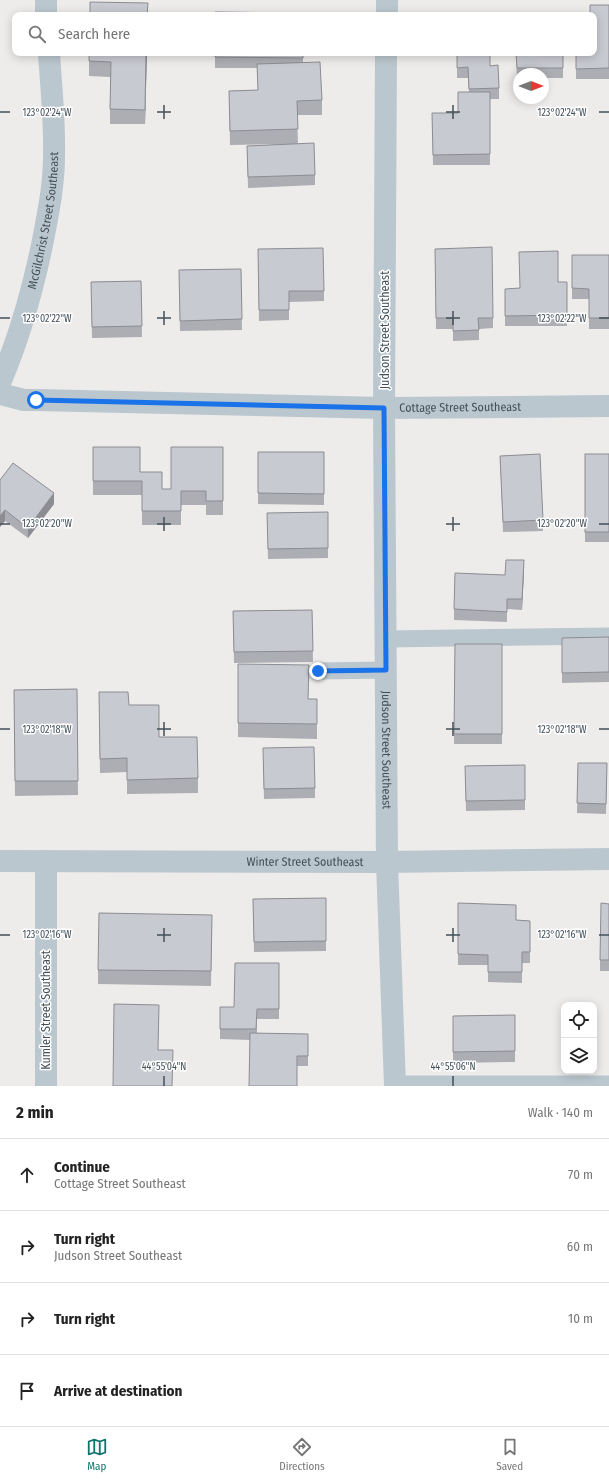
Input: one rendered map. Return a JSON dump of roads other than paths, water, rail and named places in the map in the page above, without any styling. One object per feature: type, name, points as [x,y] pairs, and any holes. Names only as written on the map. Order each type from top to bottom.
[{"type":"street","points":[[46,0],[46,12]]},
{"type":"street","points":[[387,0],[387,12]]},
{"type":"street","name":"McGilchrist Street Southeast","points":[[0,383],[12,356],[27,308],[41,251],[51,198],[54,158],[54,123],[49,56]]},
{"type":"street","name":"Judson Street Southeast","points":[[386,56],[384,408],[387,862],[395,1085]]},
{"type":"street","name":"Cottage Street Southeast","points":[[0,394],[24,400],[384,408],[609,406]]},
{"type":"street","name":"Winter Street Southeast","points":[[0,861],[387,862],[609,859]]},
{"type":"street","name":"Kumler Street Southeast","points":[[46,861],[46,1086]]},
{"type":"lane","points":[[386,639],[609,636]]},
{"type":"lane","points":[[318,671],[386,670]]},
{"type":"lane","points":[[395,1085],[609,1084]]}]
